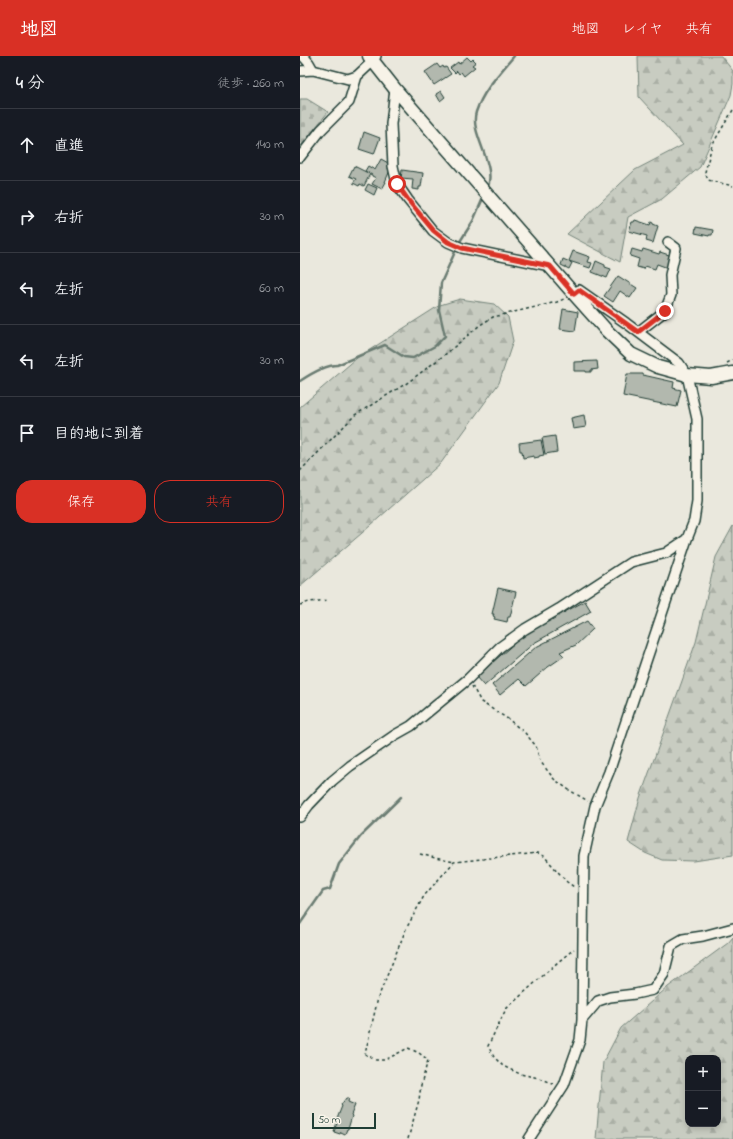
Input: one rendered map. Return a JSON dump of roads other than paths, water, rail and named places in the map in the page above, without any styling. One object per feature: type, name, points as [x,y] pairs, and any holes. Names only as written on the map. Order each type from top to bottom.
[{"type":"street","points":[[303,56],[313,70]]},
{"type":"street","points":[[300,157],[321,130],[349,102],[358,76],[372,58],[395,89],[574,294],[607,331],[632,354],[658,367],[687,376],[711,377],[733,373]]},
{"type":"street","points":[[300,71],[313,70],[348,79],[358,76]]},
{"type":"street","points":[[395,89],[391,124],[393,166],[397,184],[433,230],[448,242],[462,248],[550,266]]},
{"type":"street","points":[[638,332],[665,311],[671,295],[670,275],[676,248],[668,242]]},
{"type":"street","points":[[529,1139],[562,1088],[580,1040],[582,1020],[584,856],[595,806],[611,764],[694,521],[697,501],[696,419],[687,376],[680,363],[579,290],[574,294]]},
{"type":"street","points":[[300,817],[309,805],[332,781],[350,766],[395,735],[412,726],[468,679],[500,647],[525,629],[559,609],[631,562],[666,552],[687,539]]},
{"type":"street","points":[[582,1020],[598,1001],[610,997],[653,990],[664,974],[671,946],[683,939],[703,936],[733,928]]},
{"type":"waterway","points":[[487,190],[489,170],[476,130],[476,112],[487,89],[514,56]]},
{"type":"waterway","points":[[300,381],[323,368],[337,365],[385,345],[404,357],[413,358],[435,346],[445,336],[439,310],[441,283],[459,243],[473,221],[484,196]]},
{"type":"waterway","points":[[300,924],[323,891],[330,889],[339,864],[361,836],[401,797]]}]
